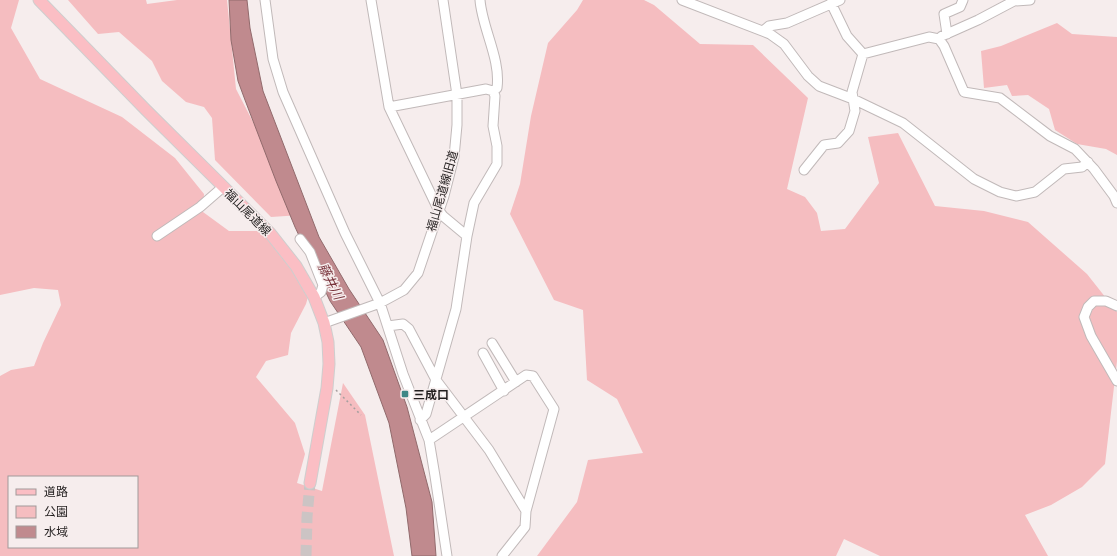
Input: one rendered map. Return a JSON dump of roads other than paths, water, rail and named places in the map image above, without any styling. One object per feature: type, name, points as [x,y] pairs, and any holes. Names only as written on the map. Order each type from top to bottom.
[{"type":"main road","name":"福山尾道線","points":[[39,0],[270,233],[296,266],[314,297],[324,323],[328,342],[329,364],[327,388],[310,483]]},
{"type":"street","points":[[265,0],[273,59],[283,92],[345,233],[380,303],[403,374],[428,440],[447,556]]},
{"type":"street","points":[[371,0],[389,107],[438,209],[443,216],[467,236]]},
{"type":"street","name":"福山尾道線旧道","points":[[324,323],[380,303],[404,290],[418,273],[438,209],[444,196],[454,157],[457,125],[457,95],[443,0]]},
{"type":"street","points":[[480,0],[495,61],[498,82],[497,88],[493,91]]},
{"type":"street","points":[[682,0],[770,34],[784,44],[808,76],[819,86],[853,99],[903,124],[974,179],[1000,192],[1016,196],[1035,192],[1064,169],[1082,166],[1088,162]]},
{"type":"street","points":[[963,0],[960,7],[944,14],[943,36],[944,46],[964,92],[1000,98],[1050,136],[1075,149],[1088,162],[1114,196],[1117,203]]},
{"type":"street","points":[[863,54],[929,37],[943,36],[1014,1],[1030,0]]},
{"type":"street","points":[[762,31],[770,26],[787,23],[836,2],[847,36],[863,54]]},
{"type":"street","points":[[804,170],[824,145],[838,143],[849,131],[855,111],[852,92],[863,54]]},
{"type":"street","points":[[389,107],[486,89],[493,91]]},
{"type":"street","points":[[420,420],[426,414],[456,309],[467,236],[474,203],[497,164],[497,146],[493,126],[495,96],[493,91]]},
{"type":"street","points":[[157,236],[200,207],[223,187]]},
{"type":"street","points":[[300,240],[310,252],[323,285],[321,292],[314,297]]},
{"type":"street","points":[[1117,306],[1106,302],[1094,301],[1088,307],[1084,317],[1091,336],[1117,381]]},
{"type":"street","points":[[388,326],[403,324],[409,329],[436,380],[489,450],[526,511]]},
{"type":"street","points":[[492,343],[516,382]]},
{"type":"street","points":[[483,353],[504,391]]},
{"type":"street","points":[[428,440],[526,375],[533,376],[554,409],[526,511],[525,527],[502,556]]},
{"type":"water","name":"藤井川","points":[[229,0],[247,0],[250,28],[263,91],[319,237],[349,289],[383,340],[407,407],[432,502],[436,556],[412,556],[406,508],[389,423],[361,347],[330,301],[295,227],[245,100],[238,81],[231,40]]},
{"type":"tunnel","points":[[306,556],[310,483]]},
{"type":"place","name":"三成口","points":[[405,394]]}]
